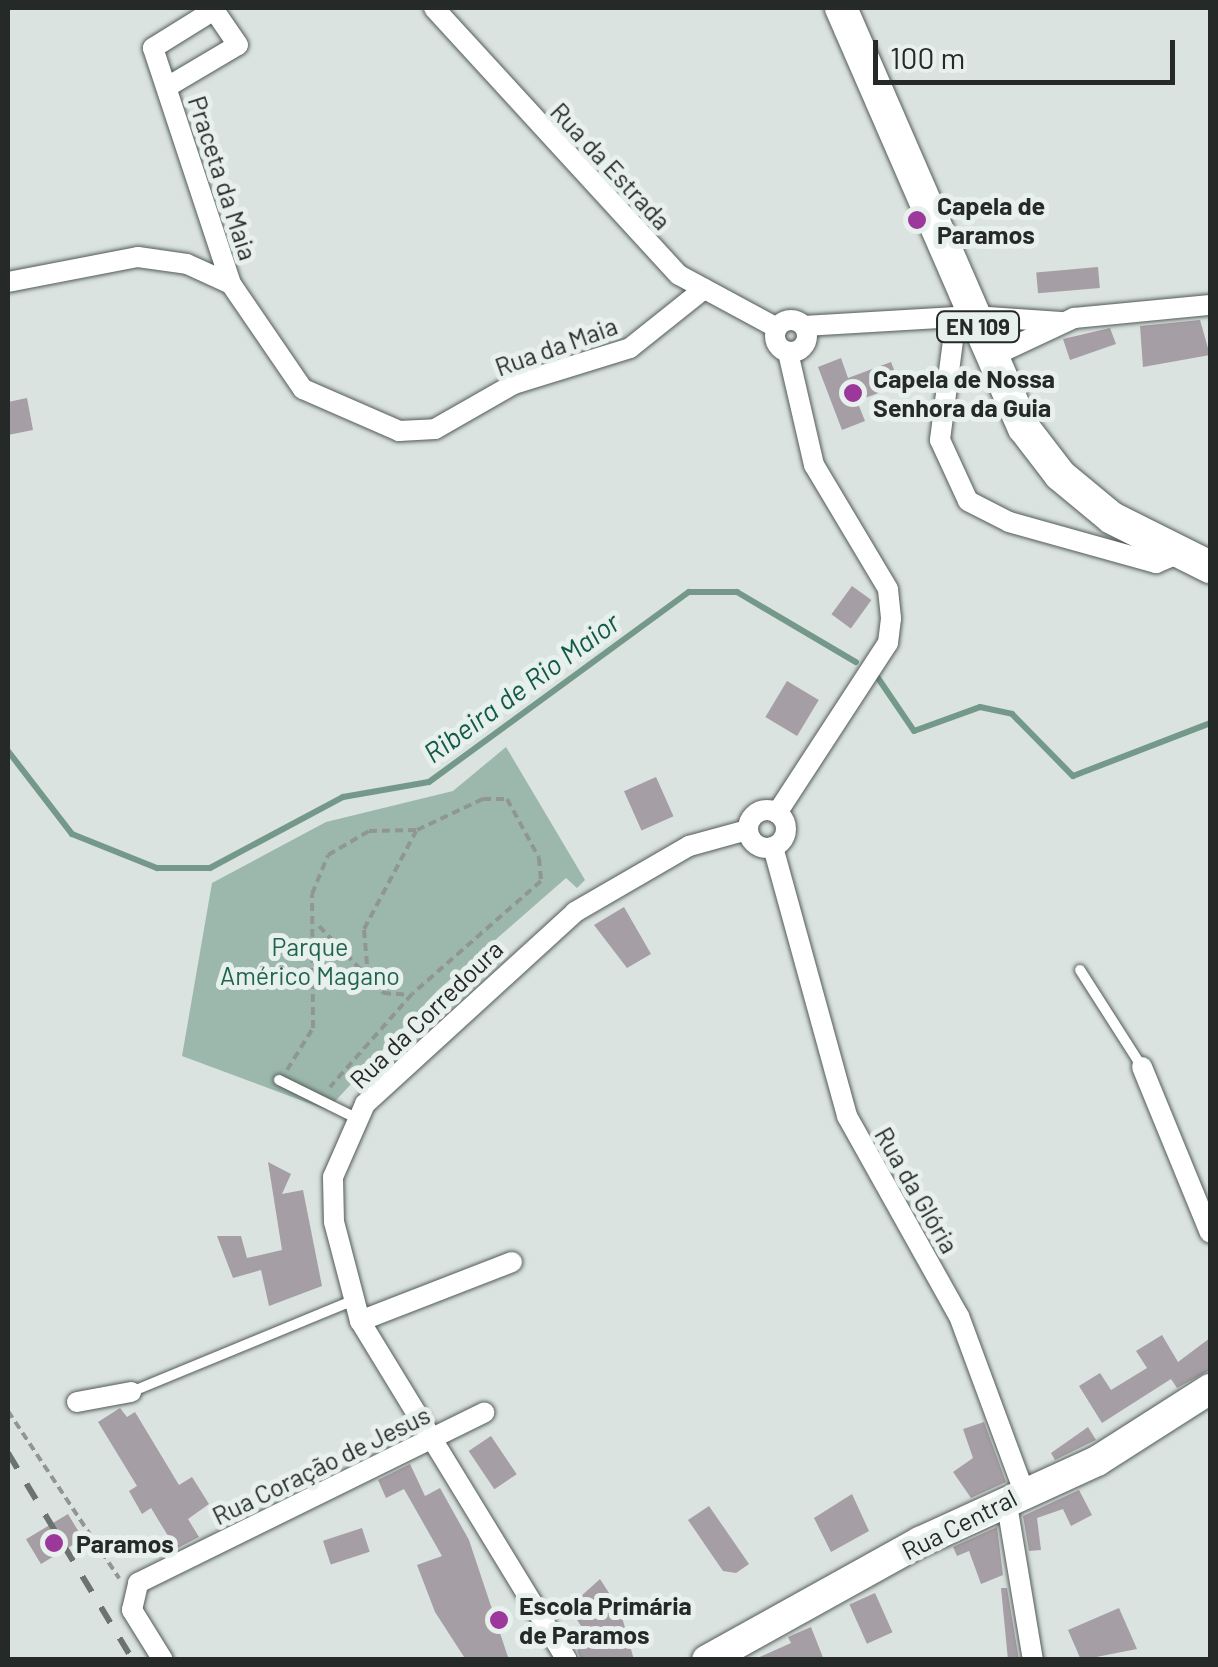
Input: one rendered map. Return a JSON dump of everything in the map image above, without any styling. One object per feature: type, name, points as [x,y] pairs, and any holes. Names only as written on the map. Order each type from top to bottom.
[{"type":"main road","name":"EN 109","points":[[842,8],[964,317],[1060,475],[1177,554],[1210,567]]},
{"type":"street","name":"Rua da Estrada","points":[[434,8],[611,207],[704,289],[777,328]]},
{"type":"street","name":"Praceta da Maia","points":[[166,87],[231,284]]},
{"type":"street","points":[[8,282],[138,257],[187,264],[231,284]]},
{"type":"street","name":"Rua da Maia","points":[[231,284],[303,389],[399,431],[435,429],[514,384],[630,348],[704,289]]},
{"type":"street","points":[[776,813],[888,643],[892,618],[880,574],[814,465],[788,352],[777,328],[790,320],[804,326],[964,317],[1061,322],[1210,305]]},
{"type":"street","points":[[964,317],[940,440],[968,500],[1010,522],[1156,563],[1177,554]]},
{"type":"street","points":[[991,358],[1061,322]]},
{"type":"street","points":[[788,352],[806,342],[804,326]]},
{"type":"street","points":[[760,812],[776,813],[785,835],[772,848],[756,845],[748,830],[760,812]]},
{"type":"street","name":"Rua da Corredoura","points":[[566,1660],[428,1440],[360,1321],[333,1177],[356,1118],[399,1067],[575,912],[689,846],[748,830]]},
{"type":"street","name":"Rua da Glória","points":[[772,848],[847,1116],[959,1316],[1015,1498],[1033,1660]]},
{"type":"street","points":[[1142,1067],[1210,1234]]},
{"type":"street","points":[[360,1321],[512,1262]]},
{"type":"street","name":"Rua Central","points":[[707,1660],[1015,1498],[1098,1461],[1210,1389]]},
{"type":"street","points":[[77,1402],[131,1392]]},
{"type":"street","name":"Rua Coração de Jesus","points":[[130,1595],[484,1412]]},
{"type":"street","points":[[130,1595],[163,1660]]},
{"type":"lane","points":[[1080,970],[1142,1067]]},
{"type":"lane","points":[[279,1080],[356,1118]]},
{"type":"lane","points":[[131,1392],[354,1300]]},
{"type":"path","points":[[279,1080],[313,1028],[306,968],[319,926],[312,894],[328,855],[369,831],[417,830],[482,799],[507,799],[543,872],[412,994],[320,1098]]},
{"type":"path","points":[[368,977],[364,929],[417,830]]},
{"type":"path","points":[[319,926],[383,993],[412,994]]},
{"type":"path","points":[[8,1411],[130,1595]]},
{"type":"green space","name":"Parque Américo Magano","points":[[506,747],[585,880],[577,888],[566,878],[437,991],[327,1110],[182,1056],[212,883],[326,822],[453,791]]},
{"type":"building","points":[[1098,267],[1100,288],[1038,293],[1036,272]]},
{"type":"building","points":[[1200,320],[1210,355],[1143,367],[1140,326]]},
{"type":"building","points":[[1110,328],[1116,344],[1070,360],[1063,339]]},
{"type":"building","name":"Capela de Nossa Senhora da Guia","points":[[841,358],[848,378],[891,362],[900,385],[857,401],[865,421],[842,430],[818,367]]},
{"type":"building","points":[[27,398],[33,430],[8,435],[8,402]]},
{"type":"building","points":[[852,586],[871,600],[851,628],[831,614]]},
{"type":"building","points":[[787,681],[819,700],[797,736],[765,717]]},
{"type":"building","points":[[656,777],[673,816],[642,831],[624,791]]},
{"type":"building","points":[[624,907],[651,954],[627,968],[594,925]]},
{"type":"building","points":[[268,1162],[291,1174],[282,1194],[303,1190],[322,1286],[269,1306],[261,1270],[233,1278],[217,1236],[241,1236],[247,1258],[282,1250]]},
{"type":"building","points":[[1162,1335],[1178,1362],[1210,1338],[1210,1370],[1177,1388],[1171,1379],[1102,1423],[1079,1386],[1100,1373],[1111,1390],[1147,1368],[1136,1351]]},
{"type":"building","points":[[120,1408],[127,1417],[135,1412],[179,1485],[192,1477],[209,1504],[188,1519],[199,1537],[176,1549],[151,1508],[142,1514],[129,1491],[137,1486],[98,1422]]},
{"type":"building","points":[[984,1422],[1006,1482],[971,1498],[953,1472],[973,1458],[963,1429]]},
{"type":"building","points":[[1088,1427],[1096,1440],[1055,1460],[1051,1453]]},
{"type":"building","points":[[491,1436],[517,1474],[494,1489],[469,1451]]},
{"type":"building","points":[[410,1464],[425,1496],[440,1488],[469,1540],[509,1660],[466,1660],[435,1612],[417,1565],[442,1556],[404,1489],[386,1498],[378,1480]]},
{"type":"building","points":[[1079,1490],[1092,1515],[1071,1526],[1063,1509],[1037,1518],[1041,1550],[1029,1551],[1023,1516]]},
{"type":"building","points":[[852,1494],[869,1531],[831,1552],[814,1518]]},
{"type":"building","points":[[709,1506],[749,1564],[736,1573],[723,1571],[688,1520]]},
{"type":"building","points":[[68,1514],[83,1539],[41,1564],[26,1539]]},
{"type":"building","points":[[997,1527],[1003,1575],[981,1584],[969,1551],[957,1556],[953,1547]]},
{"type":"building","points":[[362,1528],[370,1552],[331,1564],[323,1541]]},
{"type":"building","points":[[600,1579],[620,1610],[634,1660],[581,1660],[577,1650],[591,1642],[569,1607]]},
{"type":"building","points":[[1001,1588],[1007,1588],[1019,1660],[1008,1660]]},
{"type":"building","points":[[875,1593],[892,1632],[867,1644],[849,1604]]},
{"type":"building","points":[[1119,1608],[1137,1649],[1081,1660],[1068,1630]]},
{"type":"building","points":[[811,1627],[824,1660],[753,1660],[791,1643],[788,1637]]},
{"type":"waterway","name":"Ribeira de Rio Maior","points":[[8,751],[72,834],[157,868],[210,868],[343,797],[429,782],[689,592],[737,592],[856,662]]},
{"type":"waterway","name":"Ribeira de Rio Maior","points":[[878,678],[914,731],[980,707],[1012,714],[1073,776],[1210,723]]},
{"type":"railway","points":[[8,1453],[133,1660]]},
{"type":"place","name":"Capela de Paramos","points":[[917,220]]},
{"type":"place","name":"Capela de Nossa Senhora da Guia","points":[[853,393]]},
{"type":"place","name":"Paramos","points":[[54,1543]]},
{"type":"place","name":"Escola Primária de Paramos","points":[[499,1620]]}]
